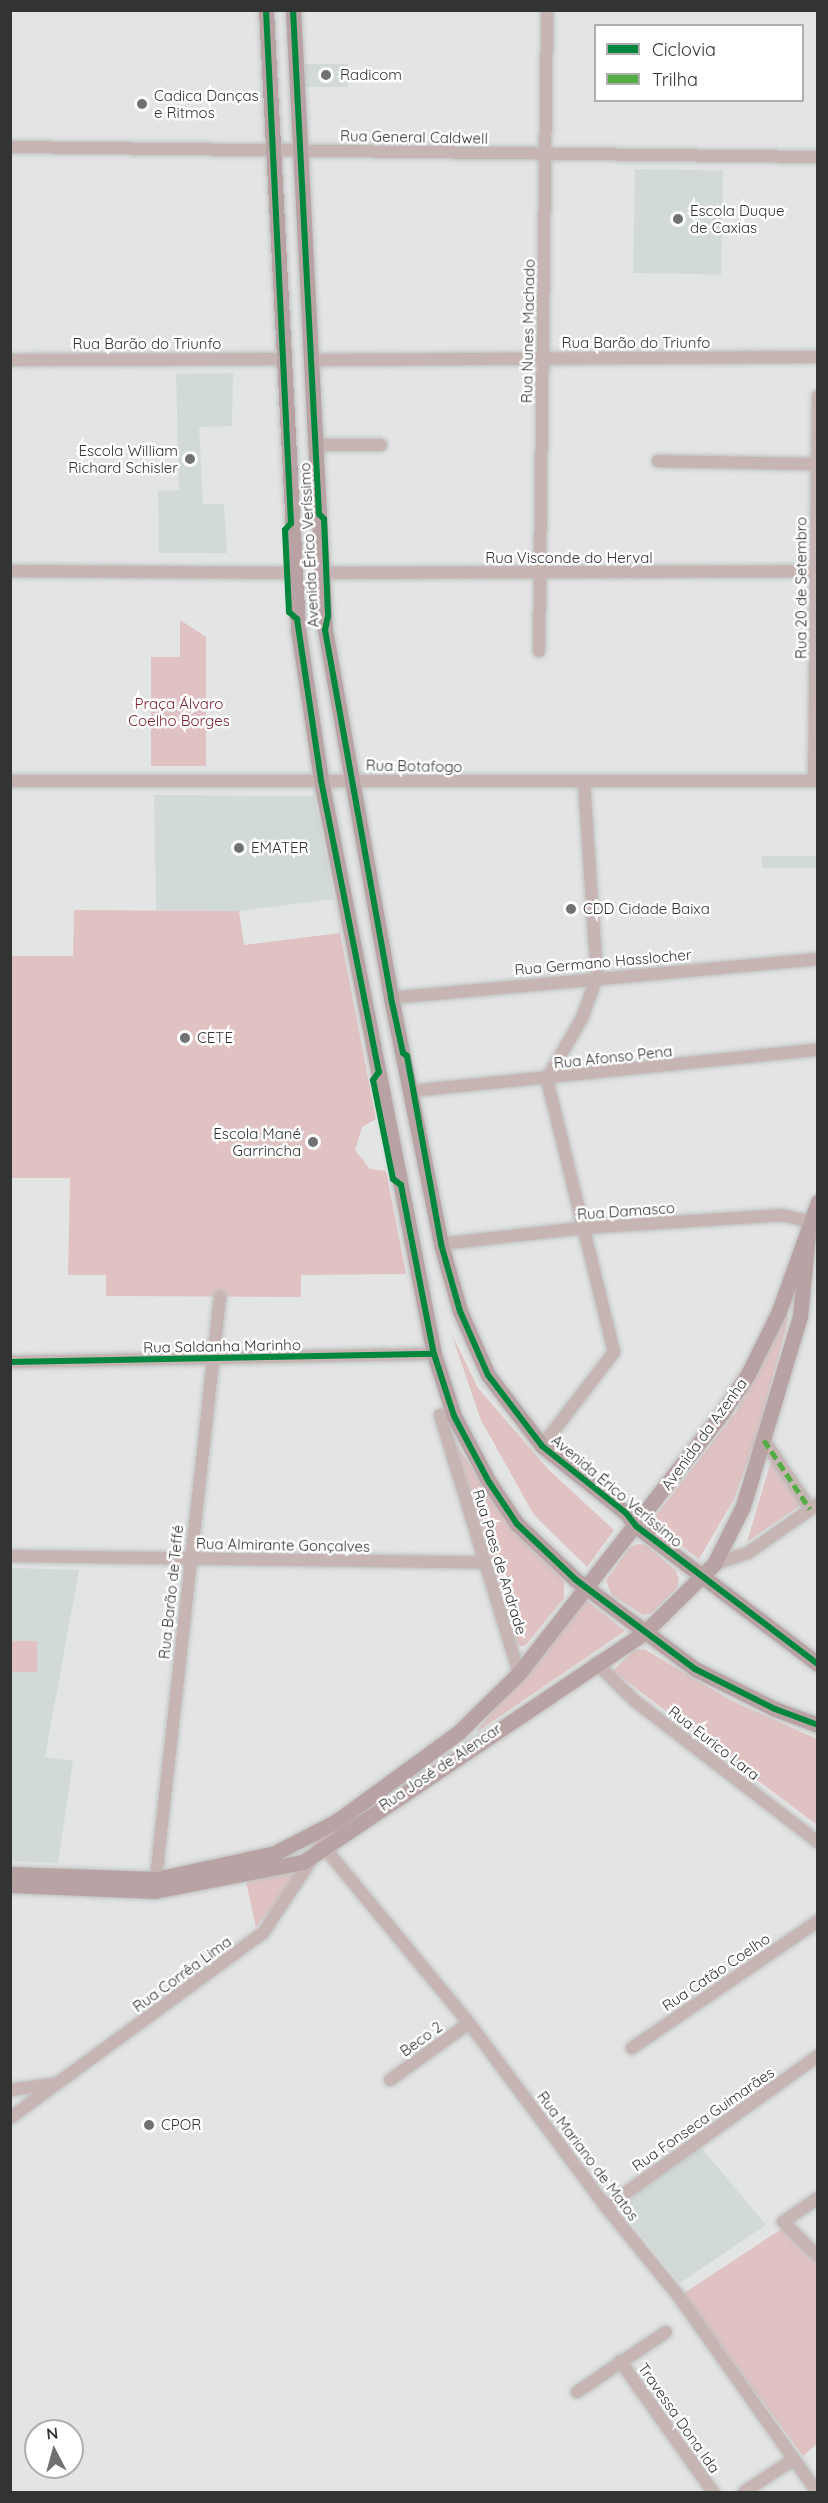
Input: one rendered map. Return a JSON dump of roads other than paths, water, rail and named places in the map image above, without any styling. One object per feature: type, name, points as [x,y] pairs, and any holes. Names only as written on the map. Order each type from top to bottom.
[{"type":"main road","name":"Avenida Érico Veríssimo","points":[[266,10],[271,150],[284,359],[293,573],[298,629],[321,780],[446,1418],[517,1524],[576,1580],[588,1585],[645,1632],[724,1685],[818,1725]]},
{"type":"main road","name":"Avenida Érico Veríssimo","points":[[293,10],[297,150],[312,360],[325,630],[349,780],[391,998],[441,1244],[460,1311],[488,1375],[542,1446],[626,1513],[636,1526],[818,1664]]},
{"type":"main road","name":"Avenida da Azenha","points":[[714,1564],[743,1506],[800,1316],[818,1202]]},
{"type":"main road","name":"Avenida da Azenha","points":[[588,1585],[636,1526],[748,1374],[779,1311],[812,1229]]},
{"type":"main road","name":"Rua José de Alencar","points":[[11,1881],[155,1885],[279,1869],[303,1862],[323,1846],[645,1632],[714,1564]]},
{"type":"main road","name":"Rua José de Alencar","points":[[11,1881],[51,1876],[155,1885],[275,1853],[338,1821],[459,1732],[519,1673],[588,1585]]},
{"type":"street","name":"Rua Nunes Machado","points":[[539,651],[547,10]]},
{"type":"street","name":"Rua General Caldwell","points":[[10,147],[818,157]]},
{"type":"street","name":"Rua Barão do Triunfo","points":[[312,360],[818,357]]},
{"type":"street","name":"Rua Barão do Triunfo","points":[[10,360],[284,359]]},
{"type":"street","name":"Rua 20 de Setembro","points":[[816,781],[818,396]]},
{"type":"street","points":[[315,445],[381,445]]},
{"type":"street","points":[[658,461],[817,464]]},
{"type":"street","points":[[10,571],[293,573]]},
{"type":"street","name":"Rua Visconde do Herval","points":[[321,573],[817,571]]},
{"type":"street","name":"Rua Botafogo","points":[[10,781],[349,780],[584,783],[816,781]]},
{"type":"street","points":[[542,1446],[614,1352],[547,1079],[582,1018],[597,977],[584,783]]},
{"type":"street","name":"Rua Germano Hasslocher","points":[[391,998],[597,977],[818,959]]},
{"type":"street","name":"Rua Afonso Pena","points":[[411,1091],[818,1050]]},
{"type":"street","name":"Rua Damasco","points":[[441,1244],[582,1228],[781,1215],[812,1229]]},
{"type":"street","name":"Rua Barão de Teffé","points":[[155,1885],[189,1559],[220,1297]]},
{"type":"street","name":"Rua Saldanha Marinho","points":[[10,1362],[434,1354]]},
{"type":"street","name":"Rua Paes de Andrade","points":[[446,1418],[483,1563],[519,1673]]},
{"type":"street","points":[[714,1564],[748,1553],[814,1507],[764,1440]]},
{"type":"street","name":"Rua Almirante Gonçalves","points":[[10,1556],[483,1563]]},
{"type":"street","name":"Rua Eurico Lara","points":[[596,1663],[636,1702],[818,1842]]},
{"type":"street","name":"Rua Corrêa Lima","points":[[10,2118],[263,1933],[338,1821]]},
{"type":"street","name":"Rua Mariano de Matos","points":[[323,1846],[469,2023],[606,2206],[677,2294],[817,2493]]},
{"type":"street","name":"Rua Catão Coelho","points":[[632,2048],[818,1921]]},
{"type":"street","name":"Beco 2","points":[[390,2079],[469,2023]]},
{"type":"street","name":"Rua Fonseca Guimarães","points":[[606,2206],[818,2056]]},
{"type":"street","points":[[10,2091],[44,2087],[64,2078]]},
{"type":"street","points":[[10,2091],[17,2095],[25,2107]]},
{"type":"street","points":[[10,2107],[10,2114]]},
{"type":"street","points":[[818,2198],[783,2222],[818,2256]]},
{"type":"street","points":[[577,2392],[666,2332]]},
{"type":"street","name":"Travessa Dona Ida","points":[[620,2361],[713,2493]]},
{"type":"street","points":[[744,2493],[794,2459]]},
{"type":"place","name":"Radicom","points":[[326,75]]},
{"type":"place","name":"Cadica Danças e Ritmos","points":[[142,104]]},
{"type":"place","name":"Escola Duque de Caxias","points":[[678,219]]},
{"type":"place","name":"Escola William Richard Schisler","points":[[190,459]]},
{"type":"place","name":"EMATER","points":[[239,848]]},
{"type":"place","name":"CDD Cidade Baixa","points":[[571,909]]},
{"type":"place","name":"CETE","points":[[185,1038]]},
{"type":"place","name":"Escola Mané Garrincha","points":[[313,1142]]},
{"type":"place","name":"CPOR","points":[[149,2125]]},
{"type":"park label","name":"Praça Álvaro Coelho Borges","points":[[179,712]]}]
